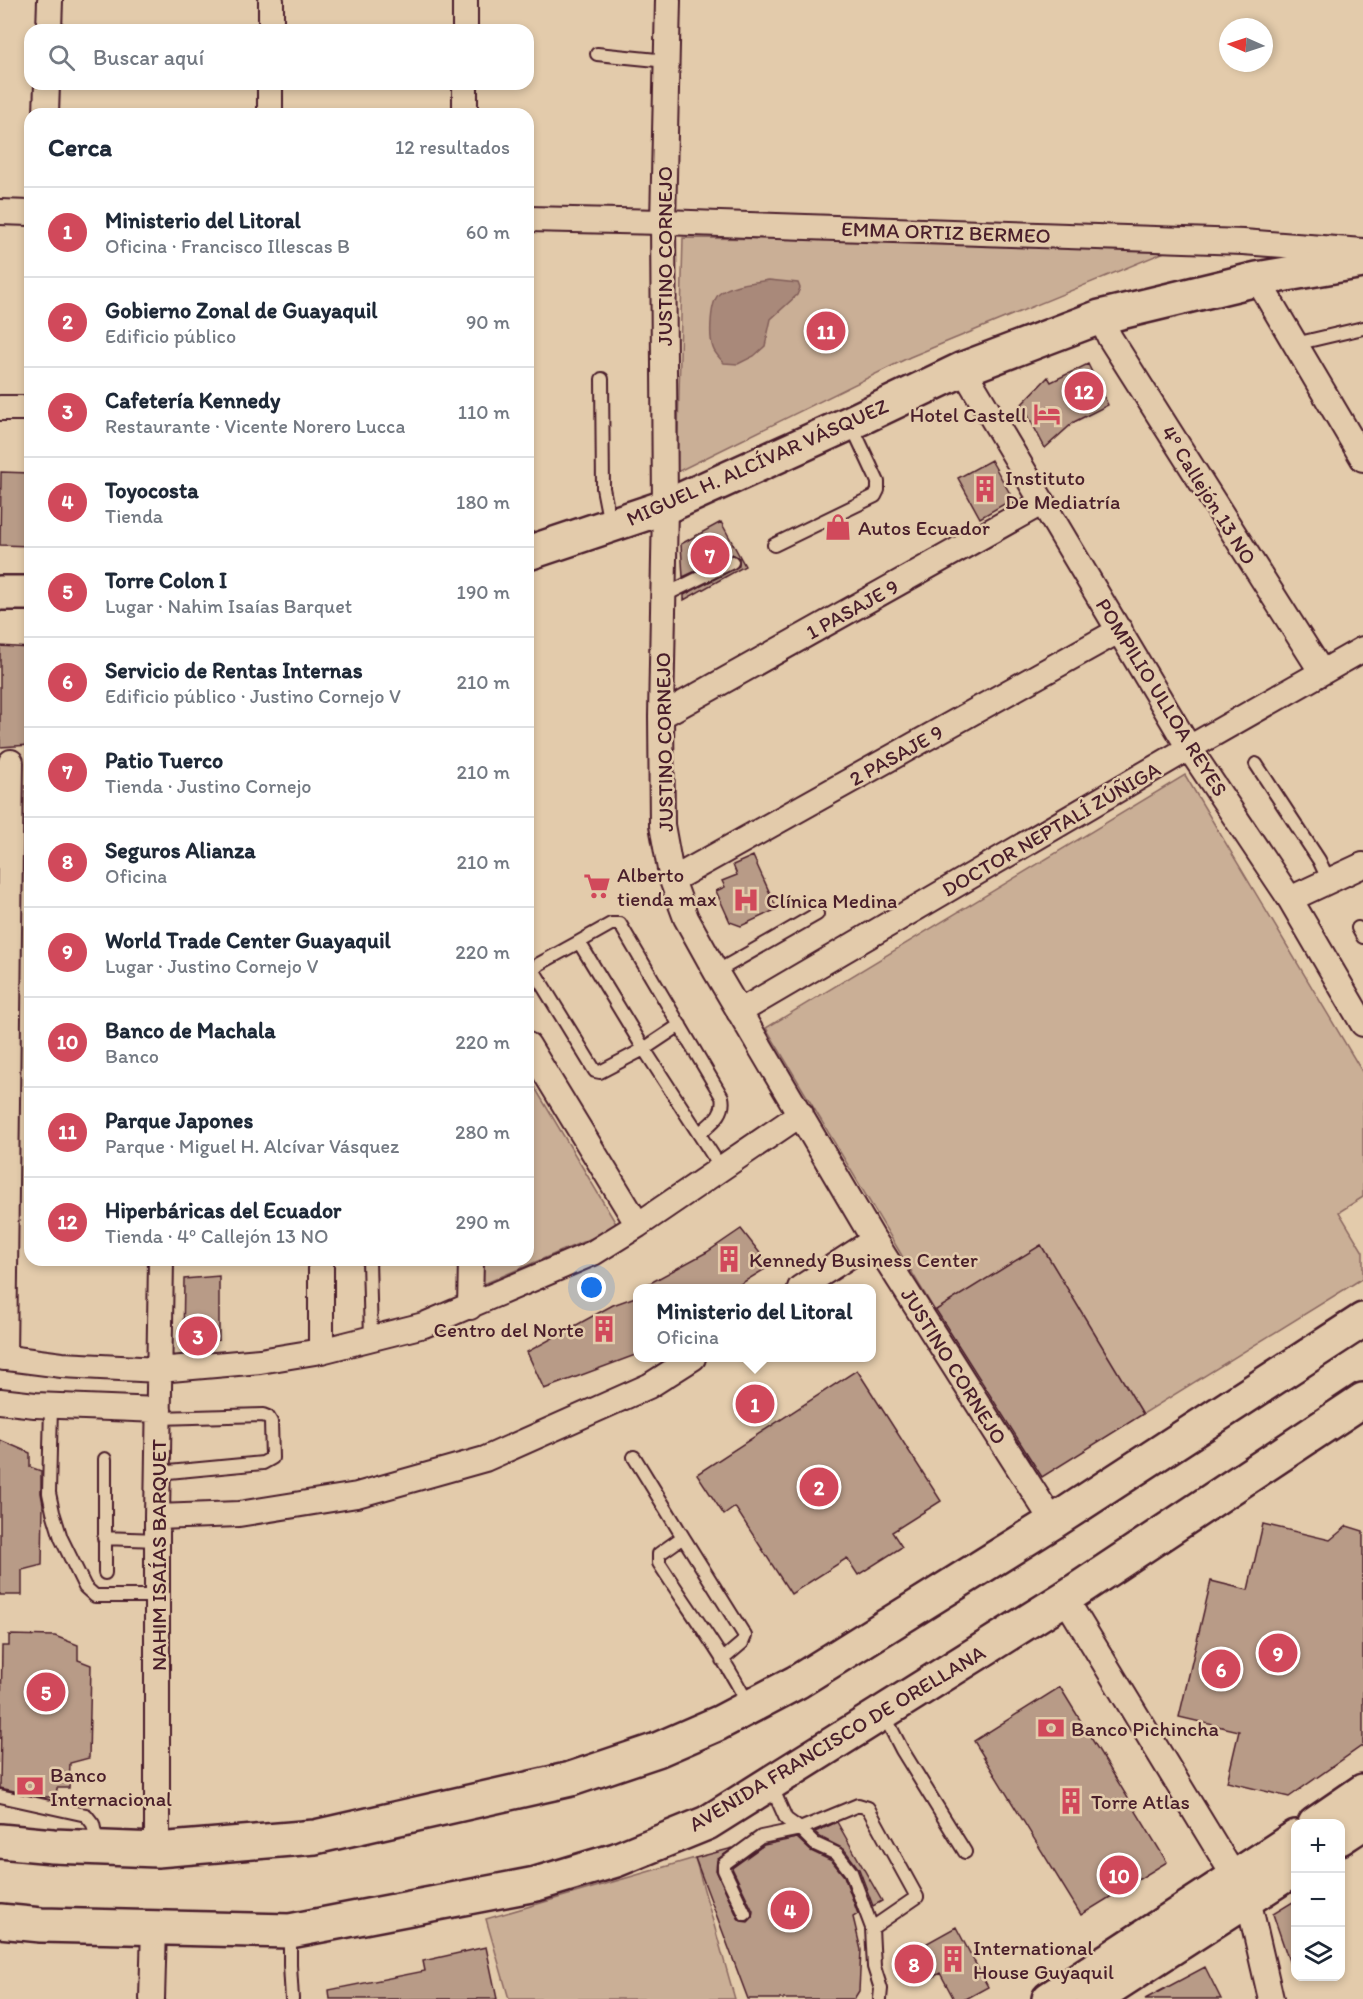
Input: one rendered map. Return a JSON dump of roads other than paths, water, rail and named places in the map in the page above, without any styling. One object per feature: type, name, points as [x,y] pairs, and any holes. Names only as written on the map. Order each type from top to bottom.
[{"type":"main road","name":"MIGUEL H. ALCÍVAR VÁSQUEZ","points":[[534,551],[665,507],[963,369],[1100,317],[1257,279],[1363,261]]},
{"type":"main road","points":[[0,592],[24,593]]},
{"type":"main road","points":[[0,1841],[157,1850],[315,1837],[571,1779],[657,1750],[719,1724],[796,1682],[1053,1522],[1363,1320]]},
{"type":"main road","name":"AVENIDA FRANCISCO DE ORELLANA","points":[[0,1921],[41,1925],[290,1931],[536,1884],[606,1863],[707,1823],[1065,1598],[1363,1400]]},
{"type":"main road","points":[[1322,1819],[1363,1791]]},
{"type":"main road","points":[[1345,1835],[1363,1823]]},
{"type":"main road","points":[[1093,1999],[1241,1888],[1291,1842]]},
{"type":"main road","points":[[1049,1999],[1241,1888],[1291,1870]]},
{"type":"street","points":[[49,24],[50,0]]},
{"type":"street","points":[[271,0],[271,24]]},
{"type":"street","points":[[465,0],[465,24]]},
{"type":"street","name":"JUSTINO CORNEJO","points":[[668,0],[663,222],[665,507],[661,716],[662,825],[672,880],[686,918],[716,972],[874,1240],[1053,1522]]},
{"type":"street","points":[[46,108],[47,90]]},
{"type":"street","points":[[270,90],[270,108]]},
{"type":"street","points":[[465,90],[465,108]]},
{"type":"street","points":[[0,212],[24,213]]},
{"type":"street","name":"EMMA ORTIZ BERMEO","points":[[534,219],[1243,242],[1363,251]]},
{"type":"street","points":[[1257,279],[1363,459]]},
{"type":"street","name":"4º Callejón 13 NO","points":[[1100,317],[1123,358],[1321,671]]},
{"type":"street","name":"POMPILIO ULLOA REYES","points":[[963,369],[1190,748],[1290,899],[1363,1024]]},
{"type":"street","points":[[0,408],[24,408]]},
{"type":"street","name":"1 PASAJE 9","points":[[661,716],[1043,502]]},
{"type":"street","name":"2 PASAJE 9","points":[[672,880],[1120,630]]},
{"type":"street","name":"DOCTOR NEPTALÍ ZÚÑIGA","points":[[739,1012],[1363,648]]},
{"type":"street","points":[[14,762],[2,1358],[62,1365],[159,1370],[260,1361],[321,1351],[424,1325],[593,1253],[801,1114]]},
{"type":"street","points":[[1290,899],[1363,864]]},
{"type":"street","points":[[534,1055],[638,1225]]},
{"type":"street","points":[[806,1284],[874,1240]]},
{"type":"street","name":"NAHIM ISAÍAS BARQUET","points":[[157,1850],[157,1528],[161,1266]]},
{"type":"street","points":[[321,1266],[321,1351]]},
{"type":"street","points":[[470,1307],[471,1266]]},
{"type":"street","points":[[157,1528],[357,1495],[485,1459],[649,1386],[687,1362]]},
{"type":"street","points":[[0,1401],[159,1414]]},
{"type":"street","points":[[1065,1598],[1241,1888],[1271,1999]]},
{"type":"street","points":[[152,1999],[154,1927]]},
{"type":"lane","points":[[597,54],[667,61]]},
{"type":"lane","points":[[1295,344],[1363,328]]},
{"type":"lane","points":[[602,379],[603,489],[610,525]]},
{"type":"lane","points":[[774,545],[875,496],[878,482],[850,423]]},
{"type":"lane","points":[[663,596],[732,562]]},
{"type":"lane","points":[[1256,764],[1319,860],[1329,881]]},
{"type":"lane","points":[[716,972],[817,914]]},
{"type":"lane","points":[[680,1024],[644,1049],[609,1068],[595,1071],[535,969],[539,964],[611,924],[620,924],[680,1024],[722,1097],[724,1104],[722,1112],[699,1134]]},
{"type":"lane","points":[[579,942],[644,1049],[722,1168]]},
{"type":"lane","points":[[369,1266],[371,1339]]},
{"type":"lane","points":[[51,1406],[49,1493],[61,1538],[85,1587],[95,1596],[157,1596]]},
{"type":"lane","points":[[158,1473],[263,1463],[272,1458],[271,1422],[268,1417],[262,1415],[159,1414]]},
{"type":"lane","points":[[634,1457],[745,1636],[742,1643],[722,1660]]},
{"type":"lane","points":[[105,1459],[105,1573]]},
{"type":"lane","points":[[104,1538],[157,1528]]},
{"type":"lane","points":[[683,1537],[659,1554],[658,1563],[735,1678],[749,1707]]},
{"type":"lane","points":[[882,1712],[902,1750],[965,1852]]},
{"type":"lane","points":[[769,1783],[786,1819],[815,1844],[837,1854],[851,1872],[872,1929],[874,1967],[881,1989],[880,1999]]},
{"type":"lane","points":[[0,1796],[86,1815],[93,1824],[98,1848]]},
{"type":"lane","points":[[745,1914],[724,1870],[724,1864],[761,1837],[800,1829],[858,1805],[868,1808],[917,1897],[872,1929]]},
{"type":"lane","points":[[290,1931],[292,1999]]},
{"type":"place","name":"Parque Japones","points":[[826,331]]},
{"type":"place","name":"Hiperbáricas del Ecuador","points":[[1084,391]]},
{"type":"place","name":"Hotel Castell","points":[[1047,414]]},
{"type":"place","name":"Instituto De Mediatría","points":[[985,489]]},
{"type":"place","name":"Autos Ecuador","points":[[838,527]]},
{"type":"place","name":"Patio Tuerco","points":[[710,555]]},
{"type":"place","name":"Alberto tienda max","points":[[597,886]]},
{"type":"place","name":"Clínica Medina","points":[[746,900]]},
{"type":"place","name":"Kennedy Business Center","points":[[729,1259]]},
{"type":"place","name":"Centro del Norte","points":[[604,1329]]},
{"type":"place","name":"Cafetería Kennedy","points":[[198,1336]]},
{"type":"place","name":"Ministerio del Litoral","points":[[755,1404]]},
{"type":"place","name":"Gobierno Zonal de Guayaquil","points":[[819,1487]]},
{"type":"place","name":"World Trade Center Guayaquil","points":[[1278,1653]]},
{"type":"place","name":"Servicio de Rentas Internas","points":[[1221,1669]]},
{"type":"place","name":"Torre Colon I","points":[[46,1692]]},
{"type":"place","name":"Banco Pichincha","points":[[1051,1728]]},
{"type":"place","name":"Banco Internacional","points":[[30,1786]]},
{"type":"place","name":"Torre Atlas","points":[[1071,1801]]},
{"type":"place","name":"Banco de Machala","points":[[1119,1875]]},
{"type":"place","name":"Toyocosta","points":[[790,1910]]},
{"type":"place","name":"International House Guyaquil","points":[[953,1959]]},
{"type":"place","name":"Seguros Alianza","points":[[914,1964]]}]
